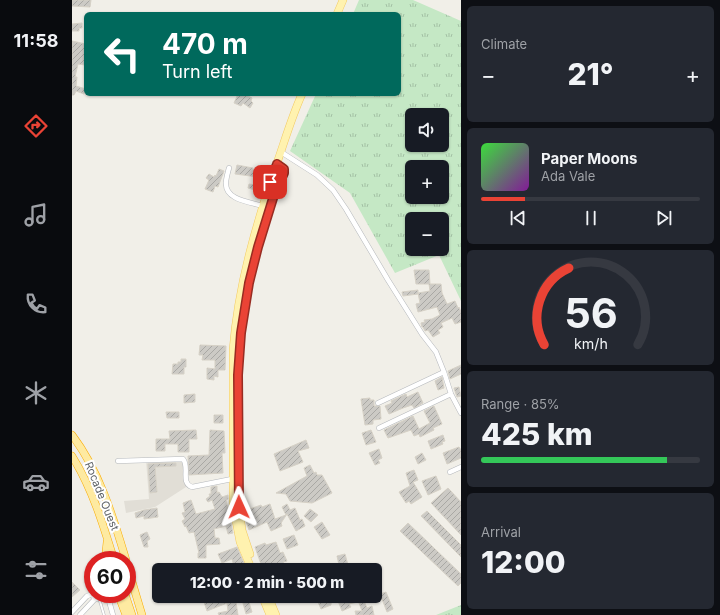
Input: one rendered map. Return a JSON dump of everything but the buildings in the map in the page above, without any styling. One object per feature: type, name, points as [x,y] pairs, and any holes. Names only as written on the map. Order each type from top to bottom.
[{"type":"highway","name":"Rocade Ouest","points":[[72,435],[87,457],[104,494],[123,551]]},
{"type":"highway","name":"Rocade Ouest","points":[[72,456],[88,485],[111,551]]},
{"type":"highway","points":[[106,551],[107,538]]},
{"type":"highway","points":[[136,595],[142,615]]},
{"type":"highway","points":[[121,603],[126,615]]},
{"type":"highway","points":[[128,603],[132,615]]},
{"type":"main road","points":[[338,12],[343,0]]},
{"type":"main road","points":[[248,563],[240,542],[233,505],[234,336],[244,273],[263,206],[301,96]]},
{"type":"main road","points":[[253,563],[243,535],[239,515],[238,361],[243,319],[253,265],[269,209],[284,172],[283,167],[277,164]]},
{"type":"main road","points":[[265,603],[270,615]]},
{"type":"main road","points":[[271,603],[276,615]]},
{"type":"street","points":[[281,152],[317,175],[342,202],[388,280],[422,334],[436,352],[451,394],[461,413]]},
{"type":"street","points":[[229,168],[226,183],[229,193],[236,198],[263,206]]},
{"type":"street","points":[[378,403],[444,372]]},
{"type":"street","points":[[379,428],[451,394]]},
{"type":"street","points":[[118,461],[183,459],[186,462],[186,483],[192,487],[232,480]]},
{"type":"street","points":[[450,472],[461,467]]},
{"type":"street","points":[[72,612],[84,599]]},
{"type":"street","points":[[80,615],[91,603]]},
{"type":"street","points":[[110,603],[113,615]]},
{"type":"lane","points":[[98,603],[104,615]]},
{"type":"shaded area","points":[[185,459],[186,487],[155,507],[126,513],[124,501],[149,499],[146,460]]},
{"type":"green space","points":[[359,0],[413,0],[461,21],[461,301],[439,256],[449,256],[449,212],[405,212],[405,256],[437,256],[395,273],[350,193],[290,151],[315,96],[401,96],[401,12],[354,12]]},
{"type":"green space","points":[[461,605],[461,615],[436,615]]},
{"type":"route","points":[[239,507],[238,361],[241,333],[253,265],[269,209],[279,181],[284,173],[282,166],[277,164],[270,182]]}]
